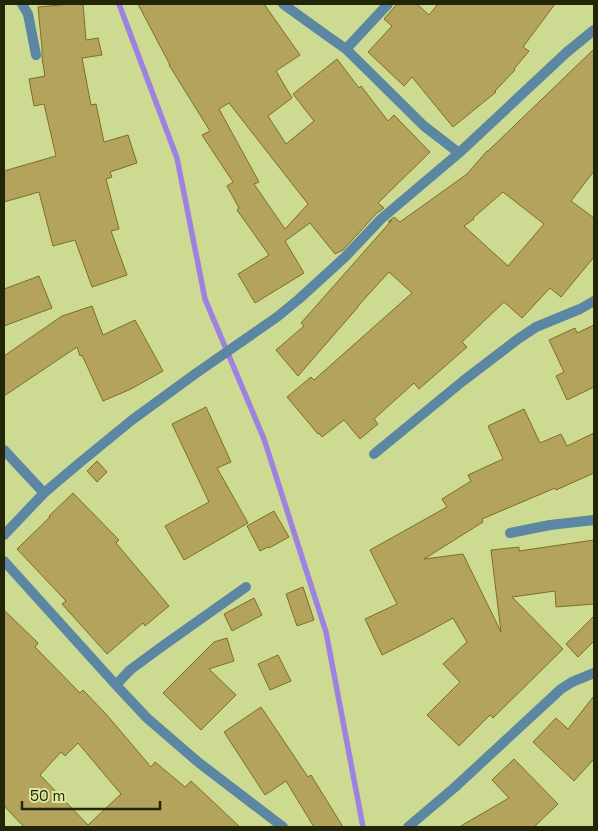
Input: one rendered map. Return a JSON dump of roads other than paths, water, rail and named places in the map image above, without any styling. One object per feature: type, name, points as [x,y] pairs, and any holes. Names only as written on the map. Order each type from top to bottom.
[{"type":"street","points":[[22,4],[28,14],[36,55]]},
{"type":"street","points":[[283,4],[346,49],[424,126],[458,153]]},
{"type":"street","points":[[346,49],[388,4]]},
{"type":"street","points":[[4,535],[44,493],[132,420],[299,299],[345,257],[381,219],[458,153],[567,52],[594,30]]},
{"type":"street","points":[[374,454],[463,381],[518,339],[536,327],[580,309],[594,301]]},
{"type":"street","points":[[4,450],[44,493]]},
{"type":"street","points":[[510,533],[550,525],[594,520]]},
{"type":"street","points":[[4,561],[147,718],[198,762],[283,827]]},
{"type":"street","points":[[116,685],[130,670],[246,587]]},
{"type":"street","points":[[408,827],[454,788],[561,689],[594,673]]},
{"type":"waterway","points":[[119,4],[177,158],[205,299],[264,439],[326,632],[363,827]]}]
